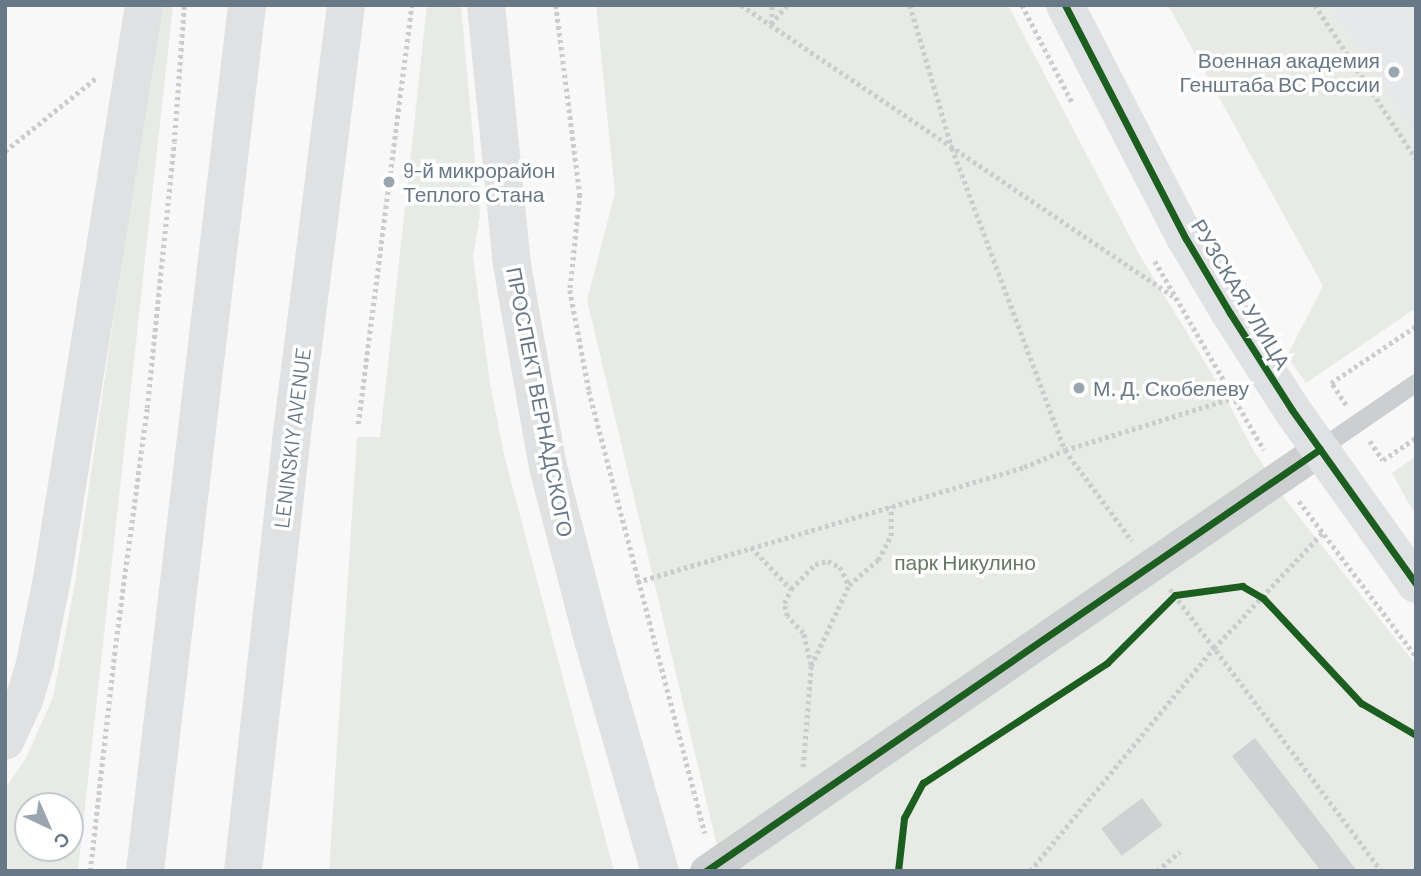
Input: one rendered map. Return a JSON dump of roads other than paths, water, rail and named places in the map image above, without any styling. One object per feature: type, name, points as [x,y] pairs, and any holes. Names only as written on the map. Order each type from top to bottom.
[{"type":"main road","points":[[5,741],[24,700],[36,663],[52,579],[144,5]]},
{"type":"main road","points":[[145,871],[247,5]]},
{"type":"main road","name":"LENINSKIY AVENUE","points":[[243,871],[291,441],[346,5]]},
{"type":"main road","name":"ПРОСПЕКТ ВЕРНАДСКОГО","points":[[486,5],[512,265],[548,467],[594,643],[660,871]]},
{"type":"main road","name":"РУЗСКАЯ УЛИЦА","points":[[1065,5],[1186,239],[1253,348],[1320,449],[1416,584]]},
{"type":"street","points":[[710,868],[1320,449]]},
{"type":"lane","points":[[1320,449],[1416,383]]},
{"type":"place","name":"Военная академия Генштаба ВС России","points":[[1394,72]]},
{"type":"place","name":"9-й микрорайон Теплого Стана","points":[[389,182]]},
{"type":"place","name":"М. Д. Скобелеву","points":[[1079,388]]},
{"type":"park label","name":"парк Никулино","points":[[965,562]]}]
